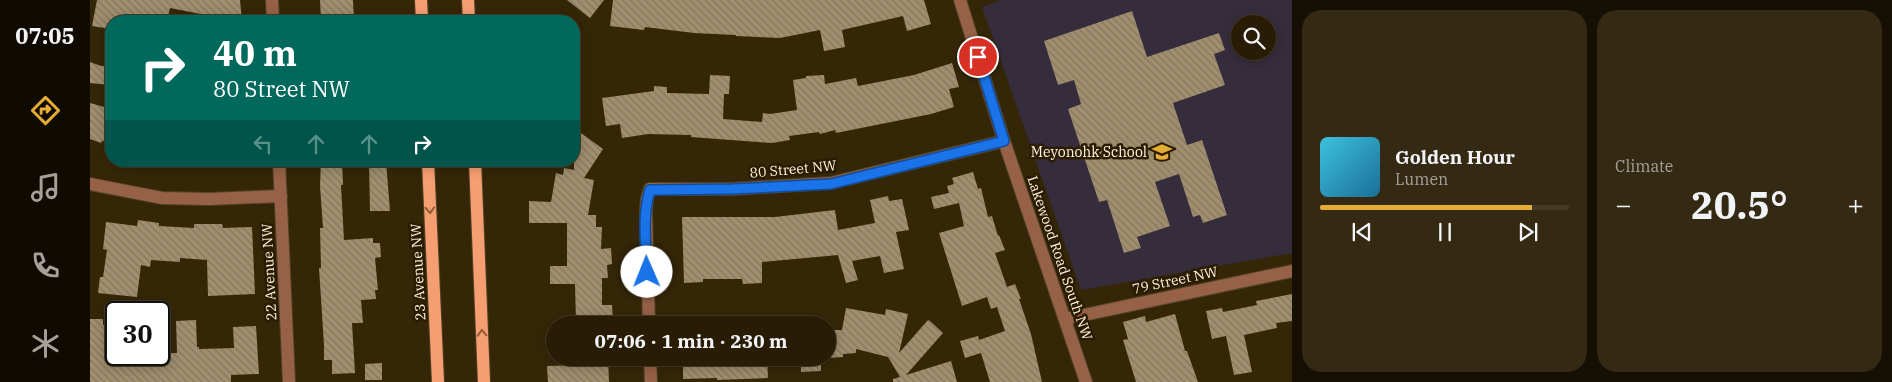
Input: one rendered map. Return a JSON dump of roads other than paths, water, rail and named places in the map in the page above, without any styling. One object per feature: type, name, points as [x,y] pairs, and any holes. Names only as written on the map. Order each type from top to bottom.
[{"type":"main road","points":[[421,0],[422,15]]},
{"type":"main road","points":[[468,0],[469,15]]},
{"type":"main road","name":"23 Avenue NW","points":[[428,167],[438,382]]},
{"type":"main road","points":[[475,167],[484,382]]},
{"type":"street","points":[[272,0],[273,15]]},
{"type":"street","name":"Lakewood Road South NW","points":[[960,0],[1004,141],[1086,382]]},
{"type":"street","name":"80 Street NW","points":[[649,316],[646,212],[650,190],[733,189],[831,184],[1004,141]]},
{"type":"street","name":"22 Avenue NW","points":[[280,167],[290,382]]},
{"type":"street","points":[[90,184],[162,198],[209,199],[281,196]]},
{"type":"street","name":"79 Street NW","points":[[1065,320],[1292,271]]},
{"type":"street","points":[[651,366],[652,382]]},
{"type":"place","name":"Meyonohk School","points":[[1162,152]]}]
